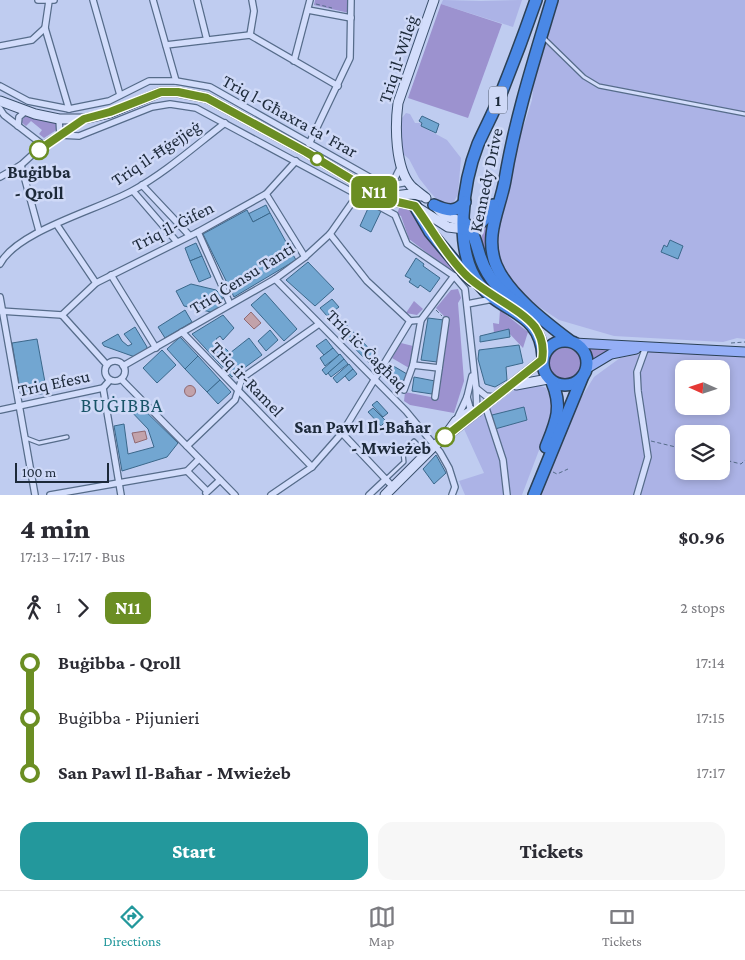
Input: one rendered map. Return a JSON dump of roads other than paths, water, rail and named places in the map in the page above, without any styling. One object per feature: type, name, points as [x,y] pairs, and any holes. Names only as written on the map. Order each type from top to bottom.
[{"type":"highway","name":"Kennedy Drive","points":[[536,0],[499,99],[478,144],[469,173],[465,202],[466,258],[470,269],[480,285],[535,327],[541,340],[543,359]]},
{"type":"highway","name":"Kennedy Drive","points":[[552,0],[512,141],[505,182],[491,231],[492,249],[496,264],[506,283],[540,317],[572,342]]},
{"type":"highway","points":[[512,141],[489,215],[466,226],[484,268],[494,283],[503,293],[540,317]]},
{"type":"highway","points":[[430,202],[451,210],[461,207],[465,202]]},
{"type":"highway","points":[[415,206],[430,232],[457,265],[466,275],[480,285]]},
{"type":"highway","points":[[543,359],[546,351],[555,343],[572,342]]},
{"type":"highway","name":"1","points":[[572,342],[583,351],[586,357],[584,373]]},
{"type":"highway","name":"1","points":[[526,495],[559,410],[558,397],[543,369],[543,359]]},
{"type":"highway","points":[[550,380],[565,386],[572,385],[584,373]]},
{"type":"highway","points":[[534,495],[584,373]]},
{"type":"main road","points":[[572,342],[745,352]]},
{"type":"main road","points":[[584,373],[611,354],[646,347]]},
{"type":"street","points":[[38,0],[52,0],[45,28],[69,109]]},
{"type":"street","points":[[93,0],[120,94]]},
{"type":"street","points":[[153,0],[176,81]]},
{"type":"street","points":[[196,0],[207,40]]},
{"type":"street","points":[[250,35],[254,11],[252,0]]},
{"type":"street","points":[[294,62],[310,0]]},
{"type":"street","points":[[309,144],[350,58],[351,0]]},
{"type":"street","name":"Triq il-Wileġ","points":[[415,206],[397,142],[398,103],[434,0]]},
{"type":"street","points":[[308,10],[352,18]]},
{"type":"street","points":[[0,46],[32,40],[45,28]]},
{"type":"street","points":[[166,45],[250,35],[338,86]]},
{"type":"street","name":"Triq l-Għaxra ta' Frar","points":[[0,86],[28,101],[69,109],[91,106],[149,81],[176,81],[210,87],[385,186],[392,184],[410,186]]},
{"type":"street","points":[[0,101],[26,111],[59,119],[84,119],[110,112],[161,92],[178,92],[207,98],[390,201],[415,206],[448,227],[466,226]]},
{"type":"street","points":[[60,134],[79,136],[152,107],[170,104],[196,108],[395,215],[407,244],[454,276],[465,289],[477,412]]},
{"type":"street","points":[[0,109],[43,145]]},
{"type":"street","points":[[18,126],[19,117],[26,111]]},
{"type":"street","points":[[59,119],[60,134]]},
{"type":"street","points":[[0,177],[21,165],[43,145],[84,119]]},
{"type":"street","name":"Triq il-Ħġejjeġ","points":[[0,264],[5,255],[39,231],[133,191],[225,123]]},
{"type":"street","name":"Triq il-Ġifen","points":[[62,315],[96,283],[198,232],[266,194],[296,161]]},
{"type":"street","points":[[392,184],[402,164]]},
{"type":"street","points":[[21,165],[39,231]]},
{"type":"street","points":[[142,185],[189,235]]},
{"type":"street","points":[[378,194],[393,197],[400,196],[410,186],[445,216],[466,226]]},
{"type":"street","points":[[133,191],[177,242]]},
{"type":"street","points":[[266,194],[305,257]]},
{"type":"street","name":"Triq Ċensu Tanti","points":[[123,366],[275,279],[305,257],[330,234],[358,194]]},
{"type":"street","points":[[56,225],[96,283]]},
{"type":"street","points":[[198,232],[230,304]]},
{"type":"street","points":[[330,234],[367,281],[410,322]]},
{"type":"street","points":[[111,275],[156,348]]},
{"type":"street","points":[[404,390],[413,365],[421,320],[454,276]]},
{"type":"street","name":"Triq iċ-Ċagħaq","points":[[275,279],[318,324],[395,398],[434,446],[449,468],[455,487],[452,495]]},
{"type":"street","points":[[0,297],[35,495]]},
{"type":"street","points":[[467,304],[496,298]]},
{"type":"street","points":[[1,310],[62,315],[107,364]]},
{"type":"street","points":[[271,495],[312,467],[342,433],[410,322],[421,320]]},
{"type":"street","points":[[435,397],[446,320]]},
{"type":"street","points":[[187,446],[235,400],[242,378],[318,324]]},
{"type":"street","name":"Triq ir-Ramel","points":[[182,332],[312,467]]},
{"type":"street","points":[[637,495],[648,457],[637,372],[646,347]]},
{"type":"street","points":[[385,495],[434,446],[543,359]]},
{"type":"street","points":[[107,364],[114,361],[123,366],[124,372],[121,379]]},
{"type":"street","points":[[107,364],[105,373],[110,380],[121,379]]},
{"type":"street","points":[[413,365],[439,368]]},
{"type":"street","points":[[445,437],[456,421],[467,397],[473,374]]},
{"type":"street","points":[[121,379],[235,495]]},
{"type":"street","name":"Triq Efesu","points":[[0,410],[103,388],[110,380]]},
{"type":"street","points":[[511,386],[550,380]]},
{"type":"street","points":[[103,388],[122,495]]},
{"type":"street","points":[[476,388],[486,396],[495,397]]},
{"type":"street","points":[[467,397],[470,408],[477,412]]},
{"type":"street","points":[[485,406],[502,460],[507,495]]},
{"type":"street","points":[[456,421],[471,410],[477,412]]},
{"type":"street","points":[[342,433],[393,487]]},
{"type":"street","points":[[50,495],[187,471],[199,459]]},
{"type":"street","points":[[187,471],[206,493],[220,480]]},
{"type":"street","points":[[370,495],[386,479]]},
{"type":"lane","points":[[542,35],[584,77],[599,86],[745,114]]},
{"type":"lane","points":[[26,438],[38,443],[66,437]]},
{"type":"lane","points":[[386,479],[404,462],[403,452],[414,441],[427,454]]},
{"type":"place","name":"Buġibba - Qroll","points":[[39,150]]},
{"type":"place","name":"San Pawl Il-Baħar - Mwieżeb","points":[[445,437]]},
{"type":"district","name":"BUĠIBBA","points":[[122,405]]}]
